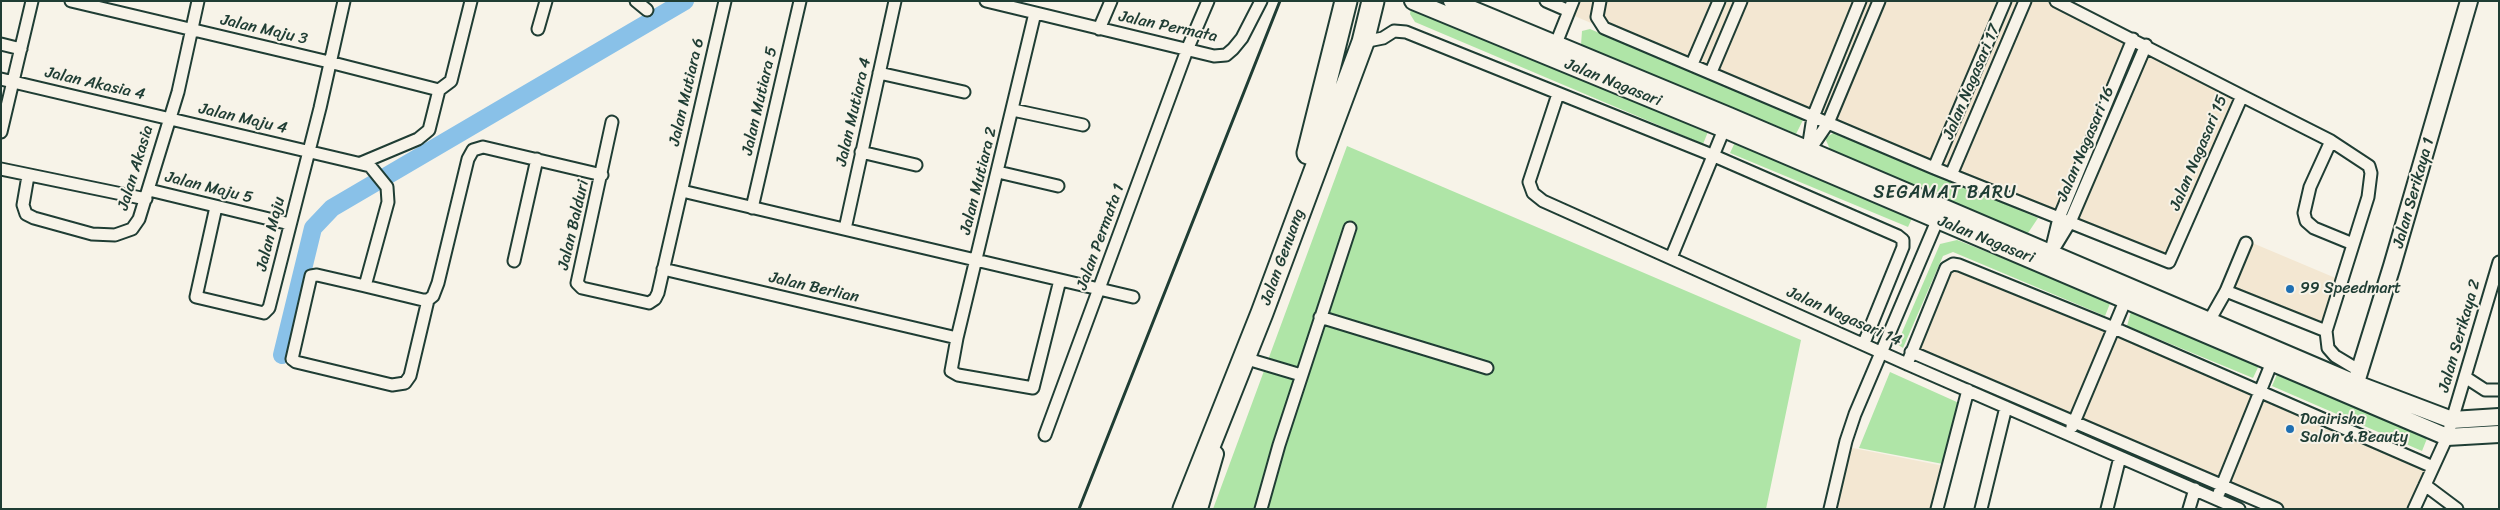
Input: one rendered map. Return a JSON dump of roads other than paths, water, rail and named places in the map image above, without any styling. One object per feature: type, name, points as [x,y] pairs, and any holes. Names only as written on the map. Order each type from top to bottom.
[{"type":"highway","points":[[1308,153],[1346,1]]},
{"type":"highway","name":"Jalan Genuang","points":[[1174,509],[1233,364],[1338,72],[1360,1]]},
{"type":"highway","name":"Jalan Genuang","points":[[1184,509],[1244,358],[1363,42],[1373,1]]},
{"type":"street","points":[[1,132],[7,80],[21,48],[32,1]]},
{"type":"street","name":"Jalan Maju 3","points":[[71,1],[330,62],[439,90]]},
{"type":"street","name":"Jalan Akasia","points":[[28,176],[23,205],[26,214],[92,234],[115,235],[132,229],[139,219],[178,92],[190,30],[198,1]]},
{"type":"street","name":"Jalan Maju","points":[[216,207],[195,294],[198,299],[261,313],[268,311],[309,152],[344,1]]},
{"type":"street","points":[[361,163],[426,134],[439,90],[451,81],[471,1]]},
{"type":"street","points":[[538,29],[546,1]]},
{"type":"street","points":[[636,1],[647,10]]},
{"type":"street","name":"Jalan Mutiara 6","points":[[663,269],[726,1]]},
{"type":"street","name":"Jalan Mutiara 5","points":[[752,208],[800,1]]},
{"type":"street","name":"Jalan Mutiara 4","points":[[844,229],[895,1]]},
{"type":"street","name":"Jalan Permata","points":[[986,1],[1214,56],[1226,56],[1242,38],[1261,1]]},
{"type":"street","points":[[1099,29],[1111,1]]},
{"type":"street","name":"Jalan Permata 1","points":[[1045,435],[1187,50],[1208,1]]},
{"type":"street","name":"Jalan Nagasari","points":[[1413,1],[1553,51],[1727,122],[1806,158],[2128,293],[2272,362],[2356,383],[2447,436]]},
{"type":"street","name":"Jalan Nagasari","points":[[1452,1],[1553,51]]},
{"type":"street","points":[[1546,1],[1571,6],[1553,51]]},
{"type":"street","points":[[1600,1],[1597,17],[1604,28],[1934,168],[2070,222]]},
{"type":"street","points":[[1692,64],[1718,1]]},
{"type":"street","points":[[1711,72],[1741,1]]},
{"type":"street","points":[[1806,158],[1813,117],[1860,1]]},
{"type":"street","points":[[1806,158],[1828,123],[1879,1]]},
{"type":"street","points":[[1934,168],[2005,1]]},
{"type":"street","name":"Jalan Nagasari 17","points":[[1951,175],[2024,1]]},
{"type":"street","name":"Jalan Nagasari 15","points":[[2056,1],[2242,96],[2169,262],[2070,222]]},
{"type":"street","name":"Jalan Serikaya 1","points":[[2356,383],[2470,1]]},
{"type":"street","name":"Jalan Mutiara 2","points":[[977,260],[1035,13]]},
{"type":"street","name":"Jalan Nagasari","points":[[1363,42],[1383,38],[1394,30],[1406,32],[1712,155],[1894,233],[1903,240],[1903,248],[1864,343]]},
{"type":"street","points":[[2049,259],[2059,218],[2133,39]]},
{"type":"street","points":[[1,44],[21,48]]},
{"type":"street","name":"Jalan Nagasari 16","points":[[2049,259],[2070,222],[2146,46]]},
{"type":"street","points":[[879,73],[964,92]]},
{"type":"street","name":"Jalan Akasia 4","points":[[7,80],[169,118]]},
{"type":"street","name":"Jalan Nagasari 14","points":[[1558,94],[1529,182],[1533,193],[1543,201],[1864,343],[1907,364],[2239,509]]},
{"type":"street","points":[[2242,96],[2331,141],[2364,161],[2371,174],[2368,196],[2326,331],[2328,348],[2356,383]]},
{"type":"street","points":[[1013,110],[1083,125]]},
{"type":"street","name":"Jalan Maju 4","points":[[169,118],[361,163]]},
{"type":"street","name":"Jalan Balduri","points":[[612,122],[578,286],[649,303],[655,299],[658,293],[663,269]]},
{"type":"street","points":[[1671,258],[1727,122]]},
{"type":"street","points":[[2331,141],[2310,187],[2304,213],[2306,221],[2314,228],[2353,244]]},
{"type":"street","points":[[428,300],[317,275],[311,276],[292,359],[392,385],[405,383],[410,376],[428,300],[434,296],[444,264],[470,154],[476,148],[483,147],[602,175]]},
{"type":"street","points":[[861,152],[916,165]]},
{"type":"street","points":[[514,261],[537,159]]},
{"type":"street","points":[[361,163],[370,166],[386,188],[387,207],[365,286]]},
{"type":"street","name":"Jalan Maju 5","points":[[1,169],[28,176],[216,207],[290,224]]},
{"type":"street","points":[[998,172],[1058,186]]},
{"type":"street","points":[[682,191],[1133,297]]},
{"type":"street","points":[[1830,509],[1849,432],[1881,351],[1940,214]]},
{"type":"street","points":[[1261,509],[1301,375],[1350,228]]},
{"type":"street","points":[[2209,321],[2226,291],[2246,243]]},
{"type":"street","points":[[977,260],[951,368],[955,374],[1033,388],[1060,280]]},
{"type":"street","name":"Jalan Serikaya 2","points":[[2414,509],[2447,436],[2494,294],[2499,262]]},
{"type":"street","name":"Jalan Nagasari","points":[[1907,364],[1946,268],[1953,264],[2114,328],[2433,467]]},
{"type":"street","name":"Jalan Berlian","points":[[663,269],[957,338]]},
{"type":"street","points":[[2226,291],[2326,331]]},
{"type":"street","points":[[2069,435],[2128,293]]},
{"type":"street","name":"Jalan Nagasari","points":[[2128,293],[2209,321],[2356,383],[2452,420]]},
{"type":"street","points":[[1320,318],[1487,368]]},
{"type":"street","name":"Jalan Nagasari 14","points":[[1911,352],[2277,509]]},
{"type":"street","points":[[1200,509],[1244,358],[1301,375]]},
{"type":"street","points":[[2216,499],[2272,362]]},
{"type":"street","points":[[2465,377],[2485,390],[2499,390]]},
{"type":"street","points":[[1936,509],[1968,390]]},
{"type":"street","points":[[1981,509],[2006,407]]},
{"type":"street","points":[[2452,420],[2499,417]]},
{"type":"street","points":[[2447,436],[2499,434]]},
{"type":"street","points":[[2107,509],[2120,457]]},
{"type":"street","points":[[2425,485],[2457,509]]},
{"type":"street","points":[[2190,509],[2195,490]]},
{"type":"waterway","points":[[282,355],[313,228],[332,208],[685,1]]},
{"type":"railway","points":[[1079,509],[1280,1]]},
{"type":"place","name":"99 Speedmart","points":[[2290,289]]},
{"type":"place","name":"Daairisha Salon & Beauty","points":[[2290,429]]},
{"type":"district","name":"SEGAMAT BARU","points":[[1945,193]]}]
